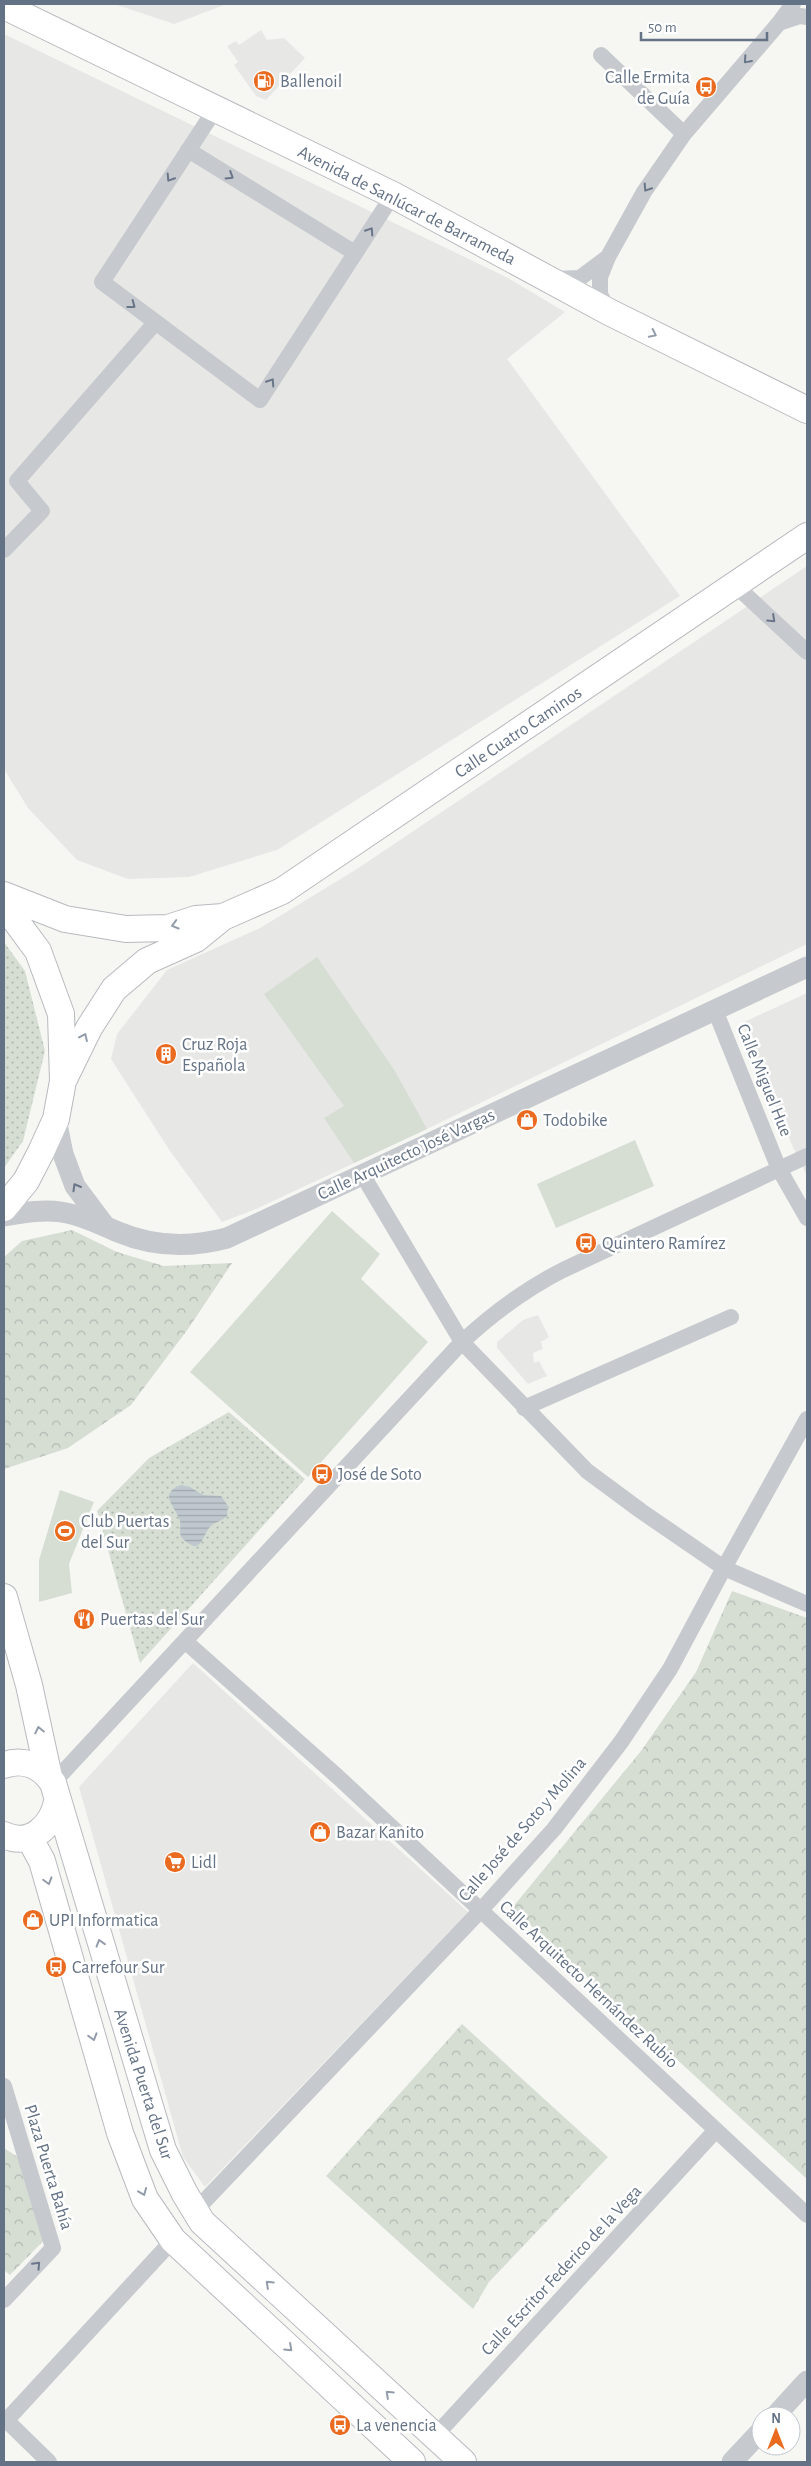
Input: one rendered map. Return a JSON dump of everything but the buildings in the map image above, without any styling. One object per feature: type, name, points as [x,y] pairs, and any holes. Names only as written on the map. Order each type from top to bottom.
[{"type":"main road","name":"Avenida de Sanlúcar de Barrameda","points":[[4,6],[393,195],[609,312],[807,410]]},
{"type":"main road","name":"Calle Cuatro Caminos","points":[[64,1082],[89,1028],[114,989],[147,961],[196,939],[223,917],[282,891],[736,586],[807,536]]},
{"type":"main road","name":"Calle Cuatro Caminos","points":[[4,895],[65,919],[126,929],[168,928],[196,919],[223,917]]},
{"type":"main road","points":[[4,905],[38,951],[61,1014],[64,1082],[56,1120],[26,1181],[4,1208]]},
{"type":"main road","name":"Avenida Puerta del Sur","points":[[4,1597],[29,1685],[53,1787],[162,2150],[202,2222],[463,2462]]},
{"type":"main road","points":[[4,1765],[21,1762],[32,1764],[53,1787]]},
{"type":"main road","name":"Avenida Puerta del Sur","points":[[11,1838],[38,1833],[48,1825],[54,1814],[53,1787]]},
{"type":"main road","name":"Avenida Puerta del Sur","points":[[11,1838],[42,1861],[120,2133],[145,2199],[173,2240],[410,2461]]},
{"type":"street","points":[[609,312],[600,294],[600,277],[608,256],[644,192],[684,134],[793,4]]},
{"type":"street","points":[[779,23],[800,16],[807,17]]},
{"type":"street","points":[[600,56],[684,134]]},
{"type":"street","points":[[216,108],[102,282],[260,400],[393,195]]},
{"type":"street","points":[[188,150],[355,253]]},
{"type":"street","points":[[547,278],[570,280],[580,278],[608,256]]},
{"type":"street","points":[[4,550],[42,511],[17,481],[155,323]]},
{"type":"street","points":[[736,586],[807,652]]},
{"type":"street","name":"Calle Arquitecto José Vargas","points":[[4,1216],[36,1211],[60,1212],[138,1239],[162,1244],[207,1243],[226,1238],[807,967]]},
{"type":"street","name":"Calle Miguel Hue","points":[[715,1010],[780,1169],[807,1218]]},
{"type":"street","points":[[56,1120],[63,1154],[75,1186],[105,1226]]},
{"type":"street","points":[[53,1787],[462,1342],[500,1308],[530,1287],[807,1156]]},
{"type":"street","points":[[362,1174],[462,1342],[587,1471],[724,1568],[807,1604]]},
{"type":"street","points":[[524,1408],[731,1317]]},
{"type":"street","name":"Calle José de Soto y Molina","points":[[195,2211],[480,1910],[554,1829],[621,1742],[670,1669],[807,1419]]},
{"type":"street","name":"Calle Arquitecto Hernández Rubio","points":[[186,1642],[338,1777],[807,2216]]},
{"type":"street","name":"Plaza Puerta Bahía","points":[[4,2086],[53,2248],[4,2300]]},
{"type":"street","name":"Calle Escritor Federico de la Vega","points":[[435,2436],[716,2130]]},
{"type":"street","points":[[49,2462],[5,2420],[173,2240]]},
{"type":"street","points":[[784,2406],[807,2382]]},
{"type":"street","points":[[732,2462],[751,2442]]},
{"type":"shaded area","points":[[114,4],[227,4],[174,24]]},
{"type":"shaded area","name":"Ballenoil","points":[[261,30],[267,40],[284,38],[305,58],[266,100],[256,96],[234,65],[238,62],[227,46],[236,41],[239,45]]},
{"type":"shaded area","points":[[4,34],[508,278],[565,312],[507,359],[680,596],[277,850],[189,877],[128,879],[77,860],[28,808],[4,769]]},
{"type":"shaded area","points":[[807,566],[807,944],[427,1129],[256,1209],[222,1222],[170,1151],[111,1059],[117,1034],[167,970],[260,928],[357,869]]},
{"type":"shaded area","points":[[807,993],[807,1176],[792,1145],[742,1023]]},
{"type":"shaded area","points":[[538,1315],[549,1337],[541,1342],[543,1349],[533,1353],[534,1363],[539,1361],[547,1376],[528,1384],[497,1348],[497,1342],[523,1320]]},
{"type":"shaded area","points":[[181,1485],[190,1487],[203,1495],[221,1496],[228,1506],[227,1516],[210,1527],[197,1546],[193,1546],[181,1537],[180,1521],[170,1501],[170,1492]]},
{"type":"shaded area","points":[[193,1663],[468,1912],[205,2187],[183,2157],[79,1787]]},
{"type":"green space","points":[[4,942],[25,971],[45,1051],[23,1141],[4,1168]]},
{"type":"green space","points":[[317,957],[395,1071],[427,1129],[354,1163],[324,1118],[344,1106],[264,994]]},
{"type":"green space","points":[[635,1140],[654,1186],[556,1228],[537,1184]]},
{"type":"green space","points":[[332,1211],[380,1254],[361,1279],[428,1342],[308,1477],[190,1372]]},
{"type":"green space","points":[[72,1230],[117,1252],[164,1266],[232,1263],[188,1329],[131,1405],[68,1448],[4,1469],[4,1257],[22,1241]]},
{"type":"green space","points":[[229,1412],[305,1479],[140,1663],[97,1511],[149,1458]]},
{"type":"green space","name":"Club Puertas del Sur","points":[[60,1490],[94,1502],[69,1564],[72,1593],[39,1602],[39,1560]]},
{"type":"green space","points":[[732,1591],[807,1618],[807,2179],[512,1908],[641,1751],[696,1672]]},
{"type":"green space","points":[[462,2024],[608,2157],[489,2282],[473,2309],[326,2176]]},
{"type":"green space","points":[[4,2148],[27,2163],[49,2235],[10,2275],[4,2270]]},
{"type":"place","name":"Ballenoil","points":[[264,81]]},
{"type":"place","name":"Calle Ermita de Guía","points":[[706,87]]},
{"type":"place","name":"Cruz Roja Española","points":[[166,1054]]},
{"type":"place","name":"Todobike","points":[[527,1120]]},
{"type":"place","name":"Quintero Ramírez","points":[[586,1243]]},
{"type":"place","name":"José de Soto","points":[[322,1474]]},
{"type":"place","name":"Club Puertas del Sur","points":[[65,1531]]},
{"type":"place","name":"Puertas del Sur","points":[[84,1619]]},
{"type":"place","name":"Bazar Kanito","points":[[320,1832]]},
{"type":"place","name":"Lidl","points":[[175,1862]]},
{"type":"place","name":"UPI Informatica","points":[[33,1920]]},
{"type":"place","name":"Carrefour Sur","points":[[56,1967]]},
{"type":"place","name":"La venencia","points":[[340,2425]]}]
